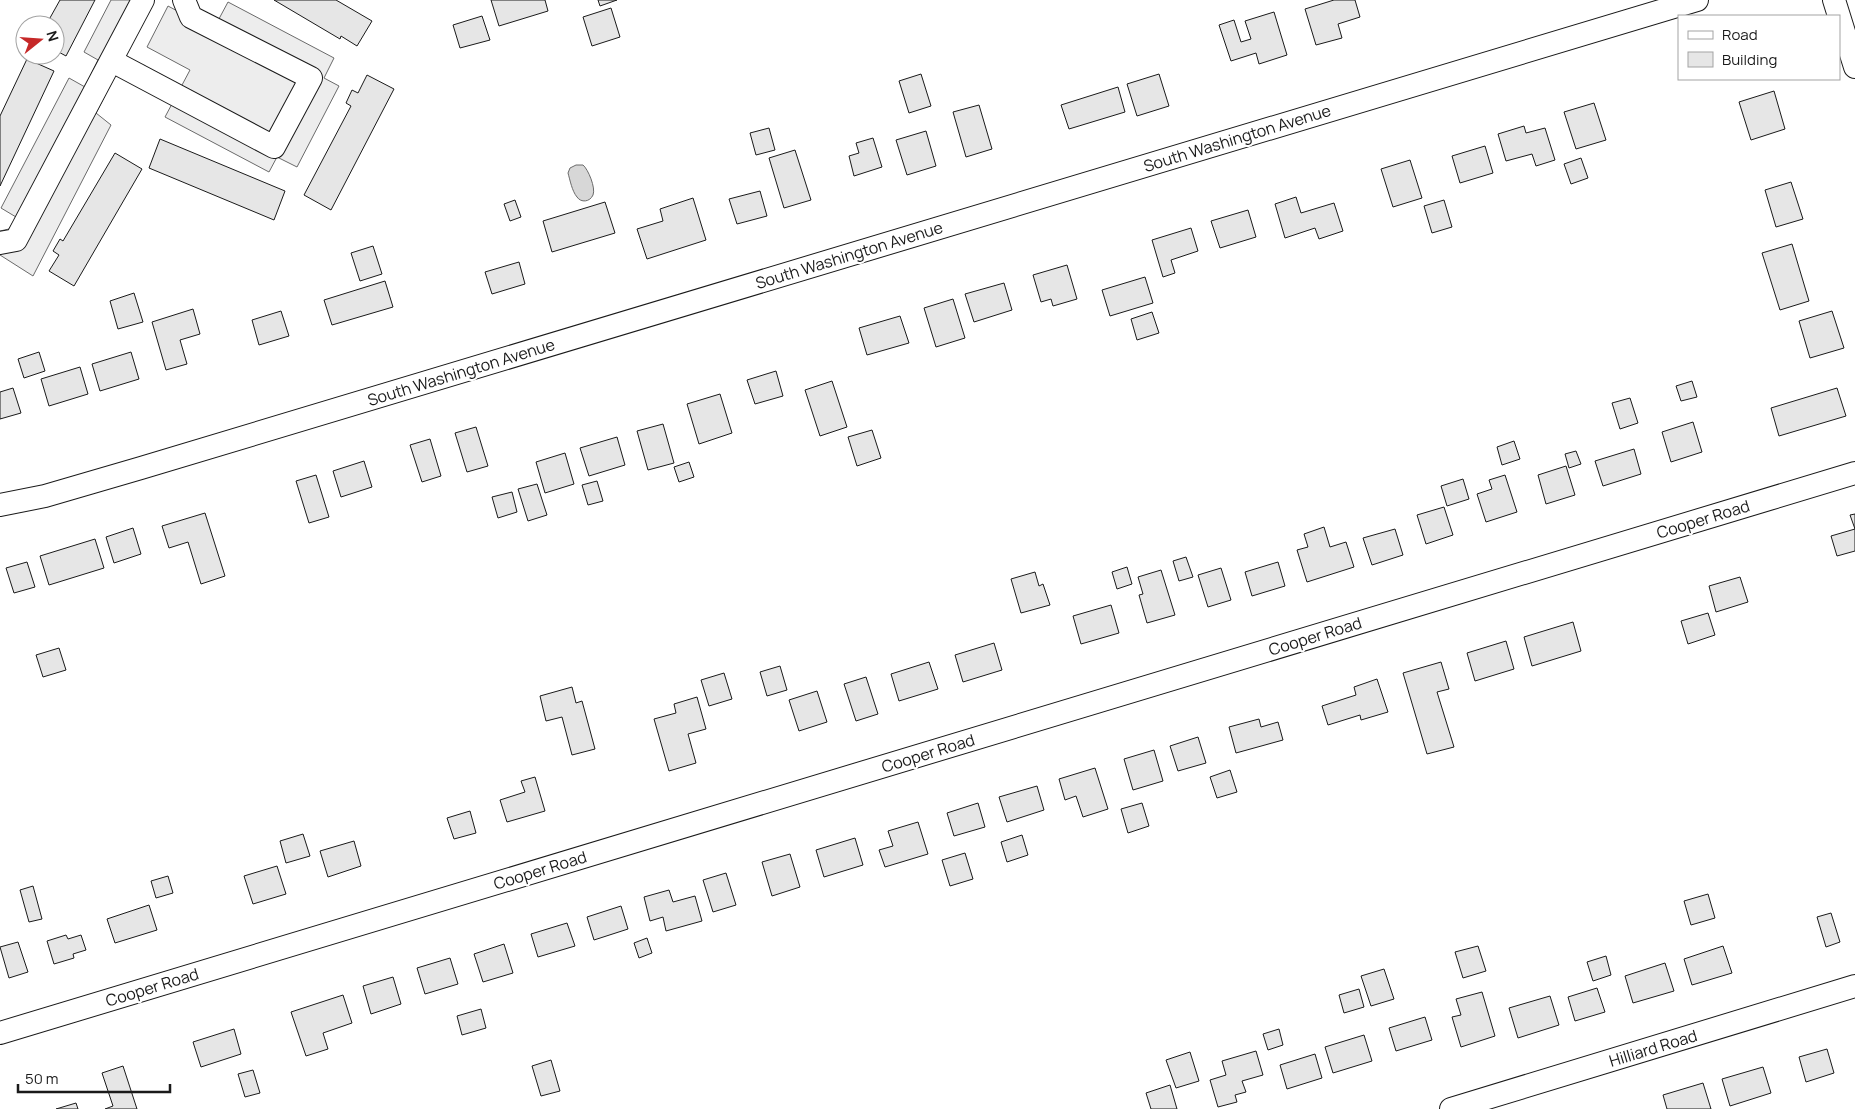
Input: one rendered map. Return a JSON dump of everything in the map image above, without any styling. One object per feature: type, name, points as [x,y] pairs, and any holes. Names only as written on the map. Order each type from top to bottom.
[{"type":"street","points":[[0,243],[16,240],[143,0]]},
{"type":"street","points":[[112,60],[274,147],[311,78],[191,17],[184,0]]},
{"type":"street","name":"South Washington Avenue","points":[[0,506],[45,496],[141,468],[1697,0]]},
{"type":"street","points":[[1834,0],[1850,29],[1855,67]]},
{"type":"street","name":"Cooper Road","points":[[0,1033],[1855,473]]},
{"type":"street","name":"Hilliard Road","points":[[1450,1109],[1855,986]]},
{"type":"shaded area","points":[[111,0],[154,0],[96,113],[111,125],[33,276],[0,255],[0,231],[9,229],[16,217],[1,208],[69,78],[85,87],[98,60],[84,52]]},
{"type":"shaded area","points":[[228,2],[334,58],[324,78],[339,86],[297,167],[277,157],[269,172],[165,117],[190,70],[147,47],[168,6],[213,30]]},
{"type":"shaded area","points":[[576,165],[583,165],[591,179],[594,192],[588,200],[583,201],[579,199],[571,185],[568,173],[570,168]]},
{"type":"building","points":[[60,0],[95,0],[66,56],[65,15],[52,15]]},
{"type":"building","points":[[274,0],[336,0],[372,21],[357,46],[341,36],[340,39]]},
{"type":"building","points":[[491,0],[545,0],[548,11],[499,26]]},
{"type":"building","points":[[598,0],[617,0],[600,6]]},
{"type":"building","points":[[1334,0],[1355,0],[1360,17],[1338,24],[1342,38],[1316,45],[1305,9]]},
{"type":"building","points":[[611,8],[620,37],[592,46],[583,17]]},
{"type":"building","points":[[1274,12],[1287,55],[1259,64],[1256,53],[1231,61],[1219,25],[1234,20],[1241,42],[1251,39],[1245,21]]},
{"type":"building","points":[[482,16],[490,40],[460,48],[453,25]]},
{"type":"building","points":[[24,65],[40,65],[54,71],[0,186],[0,116]]},
{"type":"building","points":[[921,74],[931,106],[909,113],[899,81]]},
{"type":"building","points":[[1159,74],[1169,106],[1137,116],[1127,84]]},
{"type":"building","points":[[367,75],[394,89],[331,210],[304,195],[351,106],[346,103],[352,90],[358,93]]},
{"type":"building","points":[[1118,87],[1125,112],[1069,129],[1061,105]]},
{"type":"building","points":[[1774,91],[1785,129],[1751,140],[1739,102]]},
{"type":"building","points":[[1594,103],[1606,140],[1576,149],[1564,112]]},
{"type":"building","points":[[979,105],[992,149],[966,157],[953,112]]},
{"type":"building","points":[[1524,126],[1526,133],[1545,128],[1555,160],[1536,166],[1532,154],[1506,161],[1498,134]]},
{"type":"building","points":[[769,128],[775,150],[756,155],[750,133]]},
{"type":"building","points":[[926,131],[936,166],[907,175],[896,140]]},
{"type":"building","points":[[873,138],[882,167],[854,176],[849,156],[859,153],[856,143]]},
{"type":"building","points":[[160,139],[285,191],[274,220],[149,168]]},
{"type":"building","points":[[1485,146],[1493,173],[1460,183],[1452,156]]},
{"type":"building","points":[[795,150],[811,200],[784,208],[769,158]]},
{"type":"building","points":[[115,153],[142,169],[74,286],[49,271],[59,255],[53,251],[60,239],[63,241]]},
{"type":"building","points":[[1581,158],[1588,178],[1571,184],[1564,164]]},
{"type":"building","points":[[1410,160],[1422,198],[1393,207],[1381,169]]},
{"type":"building","points":[[1791,182],[1803,219],[1776,227],[1765,190]]},
{"type":"building","points":[[760,191],[767,216],[737,224],[729,199]]},
{"type":"building","points":[[1296,197],[1301,213],[1334,203],[1343,231],[1319,239],[1315,228],[1285,238],[1275,204]]},
{"type":"building","points":[[693,198],[706,240],[647,259],[637,229],[663,221],[660,209]]},
{"type":"building","points":[[515,200],[521,217],[510,221],[504,204]]},
{"type":"building","points":[[1444,200],[1452,227],[1432,233],[1424,206]]},
{"type":"building","points":[[605,202],[615,233],[552,252],[543,221]]},
{"type":"building","points":[[1248,210],[1256,237],[1220,248],[1211,221]]},
{"type":"building","points":[[1191,228],[1198,251],[1171,260],[1175,273],[1163,277],[1152,240]]},
{"type":"building","points":[[1792,244],[1809,301],[1780,310],[1762,253]]},
{"type":"building","points":[[373,246],[382,274],[360,281],[351,253]]},
{"type":"building","points":[[519,262],[525,284],[492,294],[485,272]]},
{"type":"building","points":[[1067,265],[1077,299],[1053,306],[1051,299],[1041,302],[1033,275]]},
{"type":"building","points":[[1145,277],[1153,303],[1110,316],[1102,290]]},
{"type":"building","points":[[385,281],[393,307],[332,325],[324,300]]},
{"type":"building","points":[[1004,283],[1012,310],[974,322],[965,294]]},
{"type":"building","points":[[134,293],[143,322],[118,329],[110,301]]},
{"type":"building","points":[[953,299],[965,338],[936,347],[924,308]]},
{"type":"building","points":[[193,309],[200,334],[180,340],[187,364],[166,370],[152,322]]},
{"type":"building","points":[[281,311],[289,336],[259,345],[252,320]]},
{"type":"building","points":[[1832,311],[1844,348],[1810,358],[1799,321]]},
{"type":"building","points":[[1152,312],[1159,333],[1137,340],[1131,319]]},
{"type":"building","points":[[900,316],[909,343],[867,355],[859,328]]},
{"type":"building","points":[[39,352],[45,371],[24,378],[18,359]]},
{"type":"building","points":[[131,352],[139,379],[100,391],[92,364]]},
{"type":"building","points":[[80,367],[88,394],[49,406],[41,379]]},
{"type":"building","points":[[776,371],[783,396],[755,404],[747,380]]},
{"type":"building","points":[[832,381],[847,427],[820,436],[805,390]]},
{"type":"building","points":[[1692,381],[1697,397],[1681,401],[1676,386]]},
{"type":"building","points":[[13,388],[21,413],[0,419],[0,392]]},
{"type":"building","points":[[1837,388],[1846,416],[1779,436],[1771,408]]},
{"type":"building","points":[[720,394],[732,433],[699,444],[687,404]]},
{"type":"building","points":[[1630,398],[1638,423],[1620,429],[1612,403]]},
{"type":"building","points":[[1693,422],[1702,452],[1671,462],[1662,432]]},
{"type":"building","points":[[663,424],[674,463],[648,470],[637,431]]},
{"type":"building","points":[[476,427],[488,466],[467,472],[455,433]]},
{"type":"building","points":[[872,430],[881,458],[857,466],[848,437]]},
{"type":"building","points":[[617,437],[625,465],[589,476],[580,448]]},
{"type":"building","points":[[430,439],[441,476],[422,482],[410,445]]},
{"type":"building","points":[[1514,441],[1520,459],[1502,465],[1497,447]]},
{"type":"building","points":[[1634,449],[1641,474],[1603,486],[1595,461]]},
{"type":"building","points":[[1576,451],[1581,464],[1569,468],[1565,454]]},
{"type":"building","points":[[565,453],[574,484],[545,493],[536,462]]},
{"type":"building","points":[[364,461],[372,487],[341,497],[333,471]]},
{"type":"building","points":[[689,462],[694,477],[679,482],[674,467]]},
{"type":"building","points":[[1566,466],[1575,495],[1546,504],[1538,475]]},
{"type":"building","points":[[316,475],[329,517],[309,523],[296,481]]},
{"type":"building","points":[[1505,475],[1517,512],[1486,522],[1477,494],[1492,489],[1489,480]]},
{"type":"building","points":[[1463,479],[1469,499],[1447,506],[1441,486]]},
{"type":"building","points":[[597,481],[603,501],[588,505],[582,485]]},
{"type":"building","points":[[537,484],[547,515],[528,521],[518,489]]},
{"type":"building","points":[[512,492],[517,512],[498,518],[492,497]]},
{"type":"building","points":[[1444,507],[1453,535],[1426,544],[1417,515]]},
{"type":"building","points":[[205,513],[225,576],[201,584],[188,542],[169,548],[162,526]]},
{"type":"building","points":[[1855,514],[1855,529],[1850,515]]},
{"type":"building","points":[[1324,527],[1330,547],[1346,542],[1354,567],[1307,582],[1297,550],[1308,547],[1304,534]]},
{"type":"building","points":[[133,528],[141,554],[114,563],[106,537]]},
{"type":"building","points":[[1395,529],[1403,555],[1372,565],[1363,538]]},
{"type":"building","points":[[1855,529],[1855,551],[1837,556],[1831,536]]},
{"type":"building","points":[[95,539],[104,568],[49,585],[40,556]]},
{"type":"building","points":[[1186,557],[1193,577],[1179,581],[1173,561]]},
{"type":"building","points":[[27,562],[35,587],[14,593],[6,568]]},
{"type":"building","points":[[1278,562],[1285,586],[1252,596],[1245,572]]},
{"type":"building","points":[[1127,567],[1132,584],[1117,589],[1112,572]]},
{"type":"building","points":[[1221,568],[1231,600],[1208,607],[1198,575]]},
{"type":"building","points":[[1161,570],[1175,615],[1147,623],[1139,595],[1143,594],[1138,577]]},
{"type":"building","points":[[1035,572],[1039,586],[1043,584],[1050,605],[1021,613],[1011,579]]},
{"type":"building","points":[[1740,577],[1748,602],[1716,612],[1709,586]]},
{"type":"building","points":[[1111,605],[1119,633],[1081,644],[1073,616]]},
{"type":"building","points":[[1708,613],[1715,635],[1688,644],[1681,621]]},
{"type":"building","points":[[1573,622],[1581,651],[1532,666],[1524,637]]},
{"type":"building","points":[[1506,641],[1514,669],[1475,681],[1467,653]]},
{"type":"building","points":[[994,643],[1002,670],[963,682],[955,655]]},
{"type":"building","points":[[59,648],[66,670],[43,677],[36,655]]},
{"type":"building","points":[[929,662],[938,689],[899,701],[891,674]]},
{"type":"building","points":[[1441,662],[1449,689],[1437,692],[1454,747],[1427,754],[1403,673]]},
{"type":"building","points":[[780,666],[787,690],[767,696],[760,672]]},
{"type":"building","points":[[724,673],[732,699],[709,706],[701,680]]},
{"type":"building","points":[[866,677],[878,714],[856,721],[844,684]]},
{"type":"building","points":[[1377,679],[1388,712],[1361,720],[1360,715],[1328,725],[1322,706],[1356,695],[1354,687]]},
{"type":"building","points":[[572,687],[576,703],[582,701],[595,749],[572,755],[562,717],[546,721],[540,696]]},
{"type":"building","points":[[817,691],[827,722],[799,731],[789,700]]},
{"type":"building","points":[[697,697],[706,729],[688,734],[696,763],[669,771],[654,719],[676,713],[674,704]]},
{"type":"building","points":[[1259,719],[1261,727],[1278,722],[1283,740],[1236,753],[1229,727]]},
{"type":"building","points":[[1198,737],[1206,763],[1178,771],[1170,746]]},
{"type":"building","points":[[1154,750],[1163,781],[1133,790],[1124,759]]},
{"type":"building","points":[[1095,768],[1108,809],[1083,817],[1076,796],[1065,800],[1059,779]]},
{"type":"building","points":[[1230,770],[1237,792],[1217,798],[1210,777]]},
{"type":"building","points":[[535,777],[545,811],[507,822],[500,800],[525,792],[521,781]]},
{"type":"building","points":[[1037,786],[1044,810],[1007,822],[999,797]]},
{"type":"building","points":[[978,803],[985,827],[954,836],[947,813]]},
{"type":"building","points":[[1142,803],[1149,826],[1128,833],[1121,809]]},
{"type":"building","points":[[470,811],[476,833],[454,839],[447,818]]},
{"type":"building","points":[[918,822],[928,854],[885,867],[879,850],[893,846],[888,831]]},
{"type":"building","points":[[303,834],[310,856],[286,863],[280,841]]},
{"type":"building","points":[[1022,835],[1028,855],[1007,862],[1001,842]]},
{"type":"building","points":[[855,838],[863,865],[824,877],[816,850]]},
{"type":"building","points":[[354,841],[361,866],[328,877],[320,851]]},
{"type":"building","points":[[965,853],[973,879],[950,886],[942,860]]},
{"type":"building","points":[[790,854],[800,887],[772,896],[762,862]]},
{"type":"building","points":[[277,866],[286,894],[253,904],[244,876]]},
{"type":"building","points":[[726,873],[736,905],[713,912],[703,880]]},
{"type":"building","points":[[168,876],[173,893],[156,898],[151,881]]},
{"type":"building","points":[[33,886],[42,919],[29,922],[20,890]]},
{"type":"building","points":[[669,890],[673,902],[695,896],[702,921],[666,931],[663,917],[650,921],[644,897]]},
{"type":"building","points":[[1708,894],[1715,918],[1691,925],[1684,901]]},
{"type":"building","points":[[149,905],[157,930],[115,943],[107,919]]},
{"type":"building","points":[[621,906],[628,929],[594,940],[587,917]]},
{"type":"building","points":[[1831,913],[1840,942],[1826,947],[1817,917]]},
{"type":"building","points":[[567,923],[575,946],[538,957],[531,934]]},
{"type":"building","points":[[66,935],[68,939],[81,935],[86,950],[73,954],[74,958],[54,964],[47,941]]},
{"type":"building","points":[[647,938],[652,953],[639,958],[634,943]]},
{"type":"building","points":[[18,942],[28,972],[9,978],[0,947]]},
{"type":"building","points":[[504,944],[513,973],[483,982],[474,954]]},
{"type":"building","points":[[1478,946],[1486,971],[1463,978],[1455,952]]},
{"type":"building","points":[[1723,946],[1732,973],[1692,985],[1684,959]]},
{"type":"building","points":[[1606,956],[1611,975],[1593,981],[1587,962]]},
{"type":"building","points":[[450,958],[458,984],[425,994],[417,968]]},
{"type":"building","points":[[1665,963],[1674,991],[1633,1003],[1625,976]]},
{"type":"building","points":[[1384,969],[1394,999],[1371,1006],[1361,976]]},
{"type":"building","points":[[393,977],[401,1004],[371,1014],[363,986]]},
{"type":"building","points":[[1597,988],[1605,1012],[1575,1021],[1568,997]]},
{"type":"building","points":[[1359,989],[1364,1007],[1344,1013],[1339,995]]},
{"type":"building","points":[[1482,992],[1495,1036],[1461,1047],[1452,1017],[1461,1015],[1456,999]]},
{"type":"building","points":[[343,995],[352,1023],[323,1033],[328,1049],[306,1056],[291,1012]]},
{"type":"building","points":[[1550,996],[1559,1025],[1518,1038],[1509,1008]]},
{"type":"building","points":[[481,1009],[486,1028],[462,1035],[457,1016]]},
{"type":"building","points":[[1425,1017],[1432,1040],[1396,1051],[1389,1028]]},
{"type":"building","points":[[234,1029],[241,1054],[201,1067],[193,1042]]},
{"type":"building","points":[[1279,1029],[1283,1045],[1268,1050],[1263,1034]]},
{"type":"building","points":[[1364,1035],[1372,1061],[1333,1073],[1325,1047]]},
{"type":"building","points":[[1827,1049],[1834,1073],[1806,1082],[1799,1057]]},
{"type":"building","points":[[1256,1051],[1263,1075],[1242,1081],[1246,1092],[1235,1095],[1237,1102],[1218,1107],[1210,1080],[1226,1075],[1222,1061]]},
{"type":"building","points":[[1190,1052],[1199,1081],[1176,1088],[1166,1060]]},
{"type":"building","points":[[1315,1054],[1322,1078],[1287,1089],[1280,1065]]},
{"type":"building","points":[[551,1060],[560,1091],[541,1096],[532,1066]]},
{"type":"building","points":[[123,1066],[137,1109],[105,1109],[113,1106],[102,1073]]},
{"type":"building","points":[[1763,1067],[1771,1093],[1730,1106],[1722,1079]]},
{"type":"building","points":[[253,1070],[260,1093],[245,1097],[238,1074]]},
{"type":"building","points":[[1703,1083],[1711,1109],[1667,1109],[1663,1095]]},
{"type":"building","points":[[1170,1085],[1177,1109],[1151,1109],[1146,1093]]},
{"type":"building","points":[[76,1103],[78,1109],[56,1109]]}]
